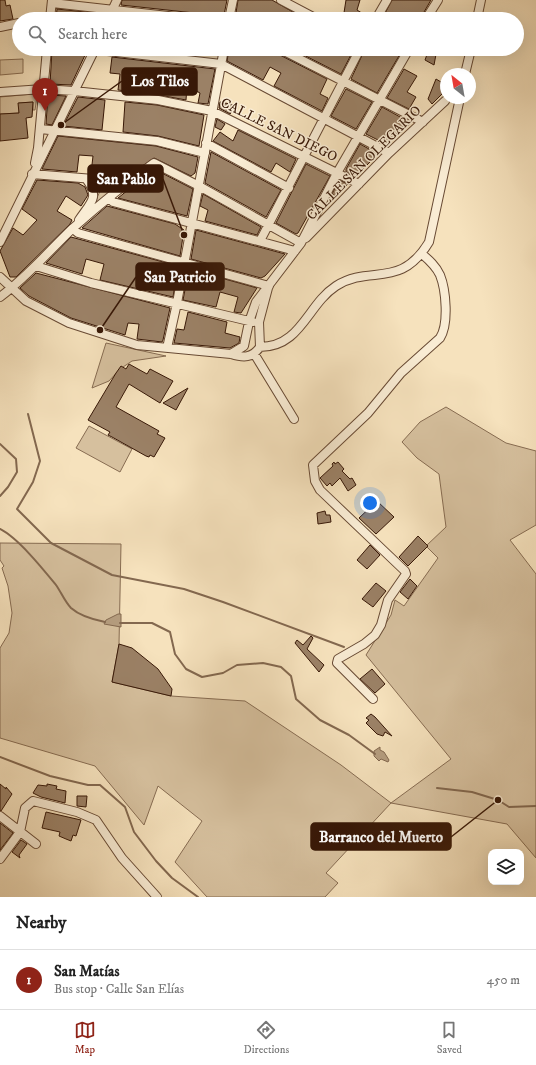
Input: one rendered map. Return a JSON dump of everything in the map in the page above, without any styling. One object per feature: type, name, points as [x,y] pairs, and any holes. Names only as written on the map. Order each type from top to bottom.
[{"type":"street","points":[[113,10],[118,0]]},
{"type":"street","points":[[230,12],[233,0]]},
{"type":"street","points":[[281,0],[304,12]]},
{"type":"street","points":[[380,12],[387,0]]},
{"type":"street","points":[[430,12],[438,0]]},
{"type":"street","points":[[479,12],[482,0]]},
{"type":"street","points":[[51,12],[52,2],[131,12]]},
{"type":"street","points":[[0,27],[12,24]]},
{"type":"street","points":[[32,174],[38,148],[46,56]]},
{"type":"street","points":[[0,242],[91,56]]},
{"type":"street","points":[[153,56],[221,64],[389,153]]},
{"type":"street","points":[[167,348],[177,304],[223,56]]},
{"type":"street","points":[[294,56],[423,122]]},
{"type":"street","points":[[260,241],[289,188],[342,81],[356,56]]},
{"type":"street","points":[[231,354],[244,346],[249,322],[256,302],[301,243],[337,173],[405,56]]},
{"type":"street","points":[[466,68],[469,56]]},
{"type":"street","name":"CALLE SAN DIEGO","points":[[0,92],[43,89],[74,91],[158,100],[212,111],[359,184]]},
{"type":"street","name":"CALLE SAN OLEGARIO","points":[[301,243],[389,153],[442,104]]},
{"type":"street","points":[[0,277],[10,288],[26,301],[69,323],[137,345],[231,354],[244,358],[252,355],[260,347],[271,347],[289,339],[330,290],[341,283],[358,277],[386,275],[401,270],[422,254],[429,242],[459,104]]},
{"type":"street","points":[[40,129],[157,141],[204,153]]},
{"type":"street","points":[[206,143],[289,188]]},
{"type":"street","points":[[0,297],[36,266],[73,229],[124,185],[154,163],[301,243]]},
{"type":"street","points":[[32,174],[87,180],[118,181],[124,185]]},
{"type":"street","points":[[73,229],[94,196],[94,190],[87,180]]},
{"type":"street","points":[[109,198],[113,202],[295,251]]},
{"type":"street","points":[[318,211],[326,217]]},
{"type":"street","points":[[73,229],[78,233],[268,286]]},
{"type":"street","points":[[373,699],[337,663],[338,659],[364,644],[375,635],[380,625],[388,600],[406,574],[405,571],[320,490],[315,481],[313,464],[368,413],[401,373],[440,338],[445,331],[446,315],[443,285],[435,267],[422,254]]},
{"type":"street","points":[[36,266],[91,283],[249,322],[259,322]]},
{"type":"street","points":[[260,347],[259,322],[266,302],[268,286]]},
{"type":"street","points":[[244,346],[252,355],[294,419]]},
{"type":"street","points":[[0,859],[20,832],[26,808],[33,801],[77,812],[96,820],[122,858],[157,897]]},
{"type":"street","points":[[0,816],[36,844]]},
{"type":"shaded area","points":[[113,10],[131,12],[112,12]]},
{"type":"shaded area","points":[[154,56],[223,56],[221,64]]},
{"type":"shaded area","points":[[23,59],[23,73],[0,75],[0,60]]},
{"type":"shaded area","points":[[33,94],[37,96],[35,110],[33,110],[33,102],[19,103],[19,113],[0,114],[0,97]]},
{"type":"shaded area","points":[[96,182],[117,183],[118,185],[98,203],[96,200],[100,191],[95,186]]},
{"type":"shaded area","points":[[106,343],[166,356],[132,361],[120,369],[109,381],[92,388]]},
{"type":"shaded area","points":[[446,407],[506,443],[536,451],[536,525],[510,540],[536,574],[536,858],[507,824],[391,803],[451,759],[366,655],[391,615],[395,600],[404,606],[438,558],[426,546],[446,527],[439,474],[417,458],[402,442],[420,422]]},
{"type":"shaded area","points":[[89,426],[132,449],[120,472],[76,448]]},
{"type":"shaded area","points":[[0,543],[121,544],[119,644],[112,682],[171,696],[245,701],[341,765],[391,803],[326,873],[338,883],[325,897],[207,897],[175,862],[202,821],[158,786],[144,825],[95,766],[0,738],[0,648],[9,633],[12,613],[8,586],[2,568],[4,566],[0,560]]},
{"type":"shaded area","points":[[121,614],[121,627],[104,624],[106,620]]},
{"type":"shaded area","points":[[380,747],[380,750],[384,752],[389,760],[388,762],[381,759],[379,761],[374,756],[374,751]]},
{"type":"building","points":[[0,0],[5,0],[6,6],[10,5],[12,19],[0,21]]},
{"type":"building","points":[[122,0],[227,0],[225,12],[185,12],[121,5]]},
{"type":"building","points":[[238,0],[272,0],[293,12],[236,12]]},
{"type":"building","points":[[346,0],[360,0],[357,10],[360,12],[344,12]]},
{"type":"building","points":[[392,0],[431,0],[424,12],[386,12]]},
{"type":"building","points":[[57,9],[85,12],[57,12]]},
{"type":"building","points":[[52,56],[85,56],[71,85],[50,84]]},
{"type":"building","points":[[228,56],[282,56],[327,79],[320,94],[328,98],[322,111],[274,86],[281,73],[270,67],[263,80],[227,61]]},
{"type":"building","points":[[306,56],[350,56],[341,74]]},
{"type":"building","points":[[362,56],[399,56],[377,93],[351,79]]},
{"type":"building","points":[[426,56],[436,56],[434,65],[425,60]]},
{"type":"building","points":[[112,57],[215,69],[208,104],[198,103],[200,93],[187,86],[186,100],[118,90],[120,74],[110,73]]},
{"type":"building","points":[[404,69],[417,76],[407,92],[416,97],[409,109],[387,98]]},
{"type":"building","points":[[436,79],[440,81],[440,96],[432,104],[428,99]]},
{"type":"building","points":[[346,89],[372,102],[356,129],[331,116]]},
{"type":"building","points":[[48,95],[66,96],[52,125],[46,124]]},
{"type":"building","points":[[78,97],[105,100],[102,130],[63,126]]},
{"type":"building","points":[[33,102],[32,117],[26,118],[28,138],[0,141],[0,114],[19,113],[18,103]]},
{"type":"building","points":[[125,102],[157,105],[204,115],[199,146],[158,136],[123,132]]},
{"type":"building","points":[[220,102],[237,105],[230,114],[219,108]]},
{"type":"building","points":[[382,107],[411,123],[401,133],[398,132],[386,144],[366,134]]},
{"type":"building","points":[[217,119],[225,124],[221,130],[215,127]]},
{"type":"building","points":[[238,130],[296,159],[290,172],[276,163],[271,172],[213,141],[220,132],[233,141]]},
{"type":"building","points":[[58,136],[156,146],[198,157],[195,173],[191,176],[154,158],[125,178],[91,173],[93,156],[79,155],[77,172],[42,169]]},
{"type":"building","points":[[360,144],[378,154],[358,174],[353,175],[346,172],[346,169]]},
{"type":"building","points":[[211,152],[281,190],[266,217],[205,183]]},
{"type":"building","points":[[306,164],[330,176],[298,233],[296,234],[276,223]]},
{"type":"building","points":[[154,169],[193,189],[187,216],[118,198]]},
{"type":"building","points":[[37,180],[78,183],[85,187],[88,195],[81,206],[66,196],[57,211],[72,220],[70,224],[16,277],[10,277],[0,251],[13,228],[23,235],[37,220],[22,209]]},
{"type":"building","points":[[339,180],[348,184],[336,196],[332,194]]},
{"type":"building","points":[[203,194],[261,227],[257,235],[205,221],[208,210],[200,206]]},
{"type":"building","points":[[107,206],[175,224],[184,230],[180,256],[82,228]]},
{"type":"building","points":[[196,230],[285,254],[265,276],[261,278],[191,259]]},
{"type":"building","points":[[71,237],[178,266],[173,297],[100,280],[104,264],[86,259],[82,274],[46,263]]},
{"type":"building","points":[[189,269],[257,288],[241,313],[234,312],[238,297],[220,292],[216,307],[183,300]]},
{"type":"building","points":[[36,273],[170,308],[162,342],[137,339],[139,324],[128,323],[125,335],[71,318],[29,296],[20,288]]},
{"type":"building","points":[[188,312],[227,322],[225,333],[240,337],[239,343],[230,348],[174,343],[177,329],[184,330]]},
{"type":"building","points":[[129,364],[147,374],[150,369],[173,381],[160,403],[129,384],[116,407],[159,431],[157,434],[165,438],[154,457],[150,455],[149,457],[146,456],[108,435],[110,432],[88,420],[121,366],[126,369]]},
{"type":"building","points":[[188,388],[176,410],[163,403]]},
{"type":"building","points":[[334,462],[335,464],[338,462],[344,469],[342,471],[350,479],[352,478],[356,485],[348,491],[340,478],[332,486],[330,483],[327,486],[320,478],[333,466],[332,464]]},
{"type":"building","points":[[377,501],[394,517],[376,534],[359,518]]},
{"type":"building","points":[[325,511],[326,515],[330,515],[331,522],[318,524],[317,513]]},
{"type":"building","points":[[418,536],[428,546],[408,566],[399,557]]},
{"type":"building","points":[[370,545],[380,555],[367,569],[357,560]]},
{"type":"building","points":[[410,579],[417,586],[408,599],[400,592]]},
{"type":"building","points":[[376,583],[386,591],[373,607],[362,599]]},
{"type":"building","points":[[311,636],[313,638],[307,649],[324,665],[319,672],[295,643],[297,640],[303,645]]},
{"type":"building","points":[[119,644],[132,648],[158,669],[172,689],[171,696],[112,682]]},
{"type":"building","points":[[372,669],[385,684],[375,693],[360,679]]},
{"type":"building","points":[[371,714],[392,736],[385,732],[383,736],[377,734],[366,723],[369,720],[366,718]]},
{"type":"building","points":[[0,784],[6,789],[6,787],[12,794],[1,811],[0,811]]},
{"type":"building","points":[[47,784],[57,786],[56,789],[66,791],[65,803],[41,797],[33,793],[38,785],[47,786]]},
{"type":"building","points":[[77,796],[87,796],[86,807],[77,806]]},
{"type":"building","points":[[46,812],[81,820],[76,836],[73,835],[71,841],[59,836],[60,832],[42,828]]},
{"type":"building","points":[[0,823],[13,833],[0,850]]},
{"type":"building","points":[[21,840],[27,844],[19,855],[20,858],[12,852]]},
{"type":"waterway","points":[[28,414],[40,461],[33,482],[17,509],[51,543],[112,575],[184,589],[344,647]]},
{"type":"waterway","points":[[0,444],[16,459],[17,472],[8,487],[0,496]]},
{"type":"waterway","points":[[0,529],[15,539],[22,546],[56,585],[71,608],[92,619],[105,622]]},
{"type":"waterway","points":[[120,623],[152,623],[170,632],[175,654],[186,669],[202,677],[223,673],[237,665],[263,663],[281,667],[291,676],[296,699],[320,720],[349,735],[375,754]]},
{"type":"waterway","points":[[0,757],[50,776],[88,785],[100,785],[125,807],[134,832],[156,861],[172,878],[198,897]]},
{"type":"waterway","points":[[437,788],[472,792],[498,800],[509,807],[536,806]]},
{"type":"place","name":"San Matías","points":[[45,111]]},
{"type":"place","name":"Los Tilos","points":[[61,125]]},
{"type":"place","name":"San Pablo","points":[[184,235]]},
{"type":"place","name":"San Patricio","points":[[100,330]]},
{"type":"place","name":"Barranco del Muerto","points":[[498,800]]}]
